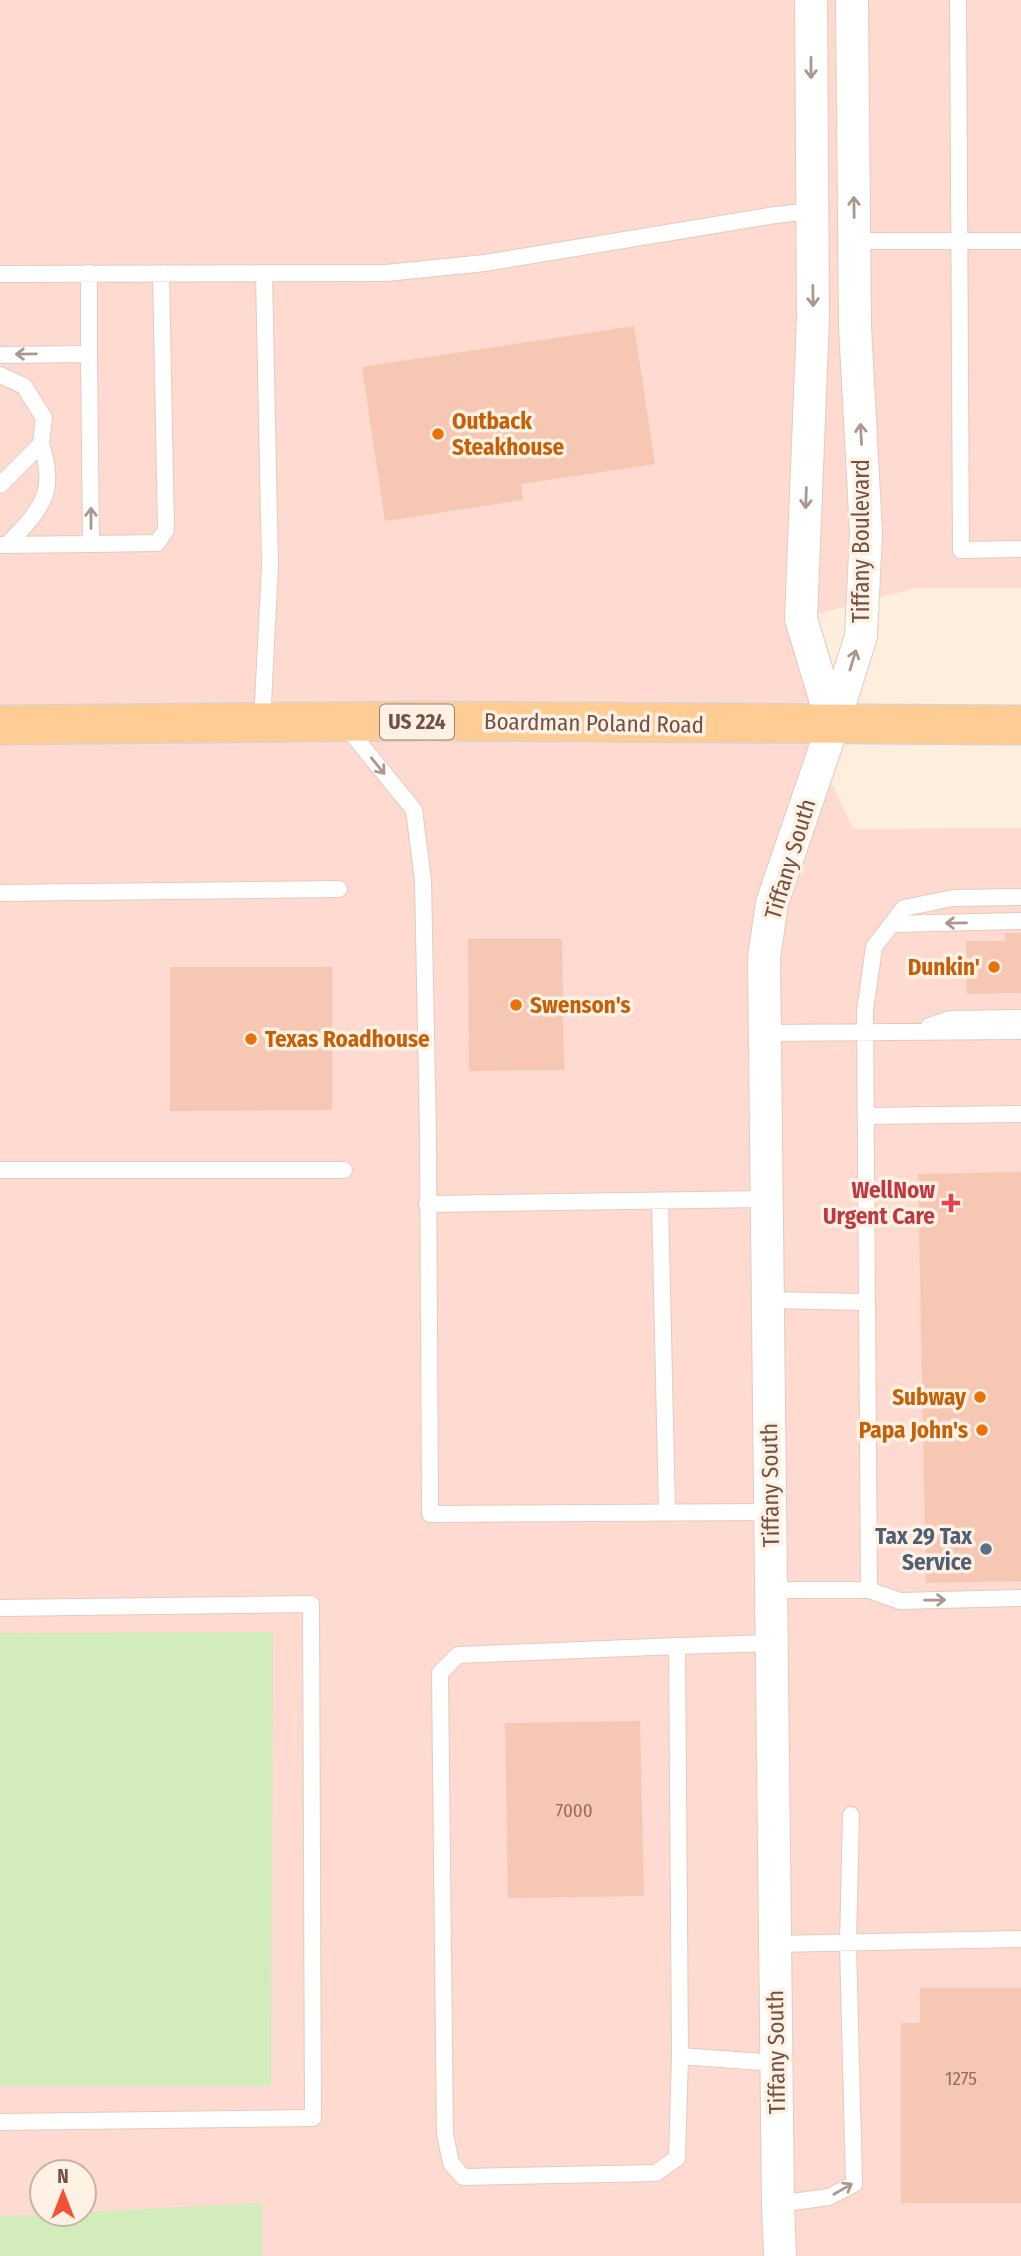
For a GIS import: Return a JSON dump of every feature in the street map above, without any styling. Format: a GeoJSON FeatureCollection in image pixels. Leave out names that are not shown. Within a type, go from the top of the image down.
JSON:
{"type":"FeatureCollection","features":[{"type":"Feature","properties":{"kind":"main road","name":"Boardman Poland Road"},"geometry":{"type":"LineString","coordinates":[[0,725],[342,722],[1021,725]]}},
{"type":"Feature","properties":{"kind":"street"},"geometry":{"type":"LineString","coordinates":[[811,0],[813,318],[801,619],[833,725]]}},
{"type":"Feature","properties":{"kind":"street","name":"Tiffany Boulevard"},"geometry":{"type":"LineString","coordinates":[[833,725],[861,636],[866,533],[855,326],[852,0]]}},
{"type":"Feature","properties":{"kind":"street","name":"Tiffany South"},"geometry":{"type":"LineString","coordinates":[[780,2256],[764,958],[772,903],[833,725]]}},
{"type":"Feature","properties":{"kind":"lane"},"geometry":{"type":"LineString","coordinates":[[958,0],[961,550],[1021,549]]}},
{"type":"Feature","properties":{"kind":"lane"},"geometry":{"type":"LineString","coordinates":[[0,274],[386,273],[485,263],[812,211]]}},
{"type":"Feature","properties":{"kind":"lane"},"geometry":{"type":"LineString","coordinates":[[854,241],[1021,241]]}},
{"type":"Feature","properties":{"kind":"lane"},"geometry":{"type":"LineString","coordinates":[[89,273],[91,544]]}},
{"type":"Feature","properties":{"kind":"lane"},"geometry":{"type":"LineString","coordinates":[[4,545],[157,543],[166,530],[160,273]]}},
{"type":"Feature","properties":{"kind":"lane"},"geometry":{"type":"LineString","coordinates":[[262,723],[270,566],[264,273]]}},
{"type":"Feature","properties":{"kind":"lane"},"geometry":{"type":"LineString","coordinates":[[0,355],[89,354]]}},
{"type":"Feature","properties":{"kind":"lane"},"geometry":{"type":"LineString","coordinates":[[0,376],[24,386],[44,418],[41,444],[48,466],[48,491],[35,515],[4,545]]}},
{"type":"Feature","properties":{"kind":"lane"},"geometry":{"type":"LineString","coordinates":[[0,485],[41,444]]}},
{"type":"Feature","properties":{"kind":"lane"},"geometry":{"type":"LineString","coordinates":[[342,722],[414,810],[423,880],[430,1514],[770,1513]]}},
{"type":"Feature","properties":{"kind":"lane"},"geometry":{"type":"LineString","coordinates":[[0,893],[339,889]]}},
{"type":"Feature","properties":{"kind":"lane"},"geometry":{"type":"LineString","coordinates":[[869,1590],[865,1011],[874,947],[904,908],[953,898],[1021,897]]}},
{"type":"Feature","properties":{"kind":"lane"},"geometry":{"type":"LineString","coordinates":[[892,924],[1021,922]]}},
{"type":"Feature","properties":{"kind":"lane"},"geometry":{"type":"LineString","coordinates":[[913,1031],[950,1019],[1021,1018]]}},
{"type":"Feature","properties":{"kind":"lane"},"geometry":{"type":"LineString","coordinates":[[765,1033],[1021,1031]]}},
{"type":"Feature","properties":{"kind":"lane"},"geometry":{"type":"LineString","coordinates":[[866,1116],[1021,1114]]}},
{"type":"Feature","properties":{"kind":"lane"},"geometry":{"type":"LineString","coordinates":[[0,1170],[344,1170]]}},
{"type":"Feature","properties":{"kind":"lane"},"geometry":{"type":"LineString","coordinates":[[428,1205],[767,1199]]}},
{"type":"Feature","properties":{"kind":"lane"},"geometry":{"type":"LineString","coordinates":[[660,1201],[667,1513]]}},
{"type":"Feature","properties":{"kind":"lane"},"geometry":{"type":"LineString","coordinates":[[768,1300],[867,1301]]}},
{"type":"Feature","properties":{"kind":"lane"},"geometry":{"type":"LineString","coordinates":[[771,1590],[869,1590],[900,1601],[1021,1598]]}},
{"type":"Feature","properties":{"kind":"lane"},"geometry":{"type":"LineString","coordinates":[[0,1608],[311,1604],[313,2090],[313,2118],[0,2122]]}},
{"type":"Feature","properties":{"kind":"lane"},"geometry":{"type":"LineString","coordinates":[[677,1646],[680,2056],[677,2158],[656,2173],[463,2178],[451,2163],[445,2134],[440,1673],[458,1655],[677,1646],[772,1643]]}},
{"type":"Feature","properties":{"kind":"lane"},"geometry":{"type":"LineString","coordinates":[[778,2204],[829,2197],[854,2184],[848,1943],[851,1815]]}},
{"type":"Feature","properties":{"kind":"lane"},"geometry":{"type":"LineString","coordinates":[[775,1944],[1021,1940]]}},
{"type":"Feature","properties":{"kind":"lane"},"geometry":{"type":"LineString","coordinates":[[680,2056],[776,2063]]}},
{"type":"Feature","properties":{"kind":"shaded area"},"geometry":{"type":"Polygon","coordinates":[[[0,0],[1021,0],[1021,588],[916,588],[802,618],[833,725],[802,720],[853,829],[1021,828],[1021,2256],[0,2256],[0,0]]]}},
{"type":"Feature","properties":{"kind":"green space"},"geometry":{"type":"Polygon","coordinates":[[[273,1632],[271,2086],[0,2086],[0,1633],[273,1632]]]}},
{"type":"Feature","properties":{"kind":"green space"},"geometry":{"type":"Polygon","coordinates":[[[262,2203],[262,2256],[0,2256],[0,2216],[28,2215],[28,2228],[98,2228],[98,2211],[262,2203]]]}},
{"type":"Feature","properties":{"kind":"building"},"geometry":{"type":"Polygon","coordinates":[[[634,326],[655,464],[521,484],[523,500],[385,521],[362,367],[634,326]]]}},
{"type":"Feature","properties":{"kind":"building","name":"Dunkin'"},"geometry":{"type":"Polygon","coordinates":[[[1005,933],[1021,933],[1021,993],[967,994],[966,941],[1005,941],[1005,933]]]}},
{"type":"Feature","properties":{"kind":"building","name":"Swenson's"},"geometry":{"type":"Polygon","coordinates":[[[468,939],[562,939],[564,1070],[469,1071],[468,939]]]}},
{"type":"Feature","properties":{"kind":"building","name":"Texas Roadhouse"},"geometry":{"type":"Polygon","coordinates":[[[170,967],[332,967],[332,1110],[170,1111],[170,967]]]}},
{"type":"Feature","properties":{"kind":"building"},"geometry":{"type":"Polygon","coordinates":[[[1021,1172],[1021,1581],[926,1583],[918,1174],[1021,1172]]]}},
{"type":"Feature","properties":{"kind":"building"},"geometry":{"type":"Polygon","coordinates":[[[640,1721],[644,1896],[508,1898],[505,1723],[640,1721]]]}},
{"type":"Feature","properties":{"kind":"building"},"geometry":{"type":"Polygon","coordinates":[[[920,1988],[1021,1988],[1021,2203],[901,2203],[901,2023],[920,2023],[920,1988]]]}},
{"type":"Feature","properties":{"kind":"place","name":"Outback Steakhouse"},"geometry":{"type":"Point","coordinates":[438,434]}},
{"type":"Feature","properties":{"kind":"place","name":"Dunkin'"},"geometry":{"type":"Point","coordinates":[994,967]}},
{"type":"Feature","properties":{"kind":"place","name":"Swenson's"},"geometry":{"type":"Point","coordinates":[516,1005]}},
{"type":"Feature","properties":{"kind":"place","name":"Texas Roadhouse"},"geometry":{"type":"Point","coordinates":[251,1039]}},
{"type":"Feature","properties":{"kind":"place","name":"WellNow Urgent Care"},"geometry":{"type":"Point","coordinates":[951,1203]}},
{"type":"Feature","properties":{"kind":"place","name":"Subway"},"geometry":{"type":"Point","coordinates":[980,1397]}},
{"type":"Feature","properties":{"kind":"place","name":"Papa John's"},"geometry":{"type":"Point","coordinates":[982,1430]}},
{"type":"Feature","properties":{"kind":"place","name":"Tax 29 Tax Service"},"geometry":{"type":"Point","coordinates":[986,1549]}}]}
